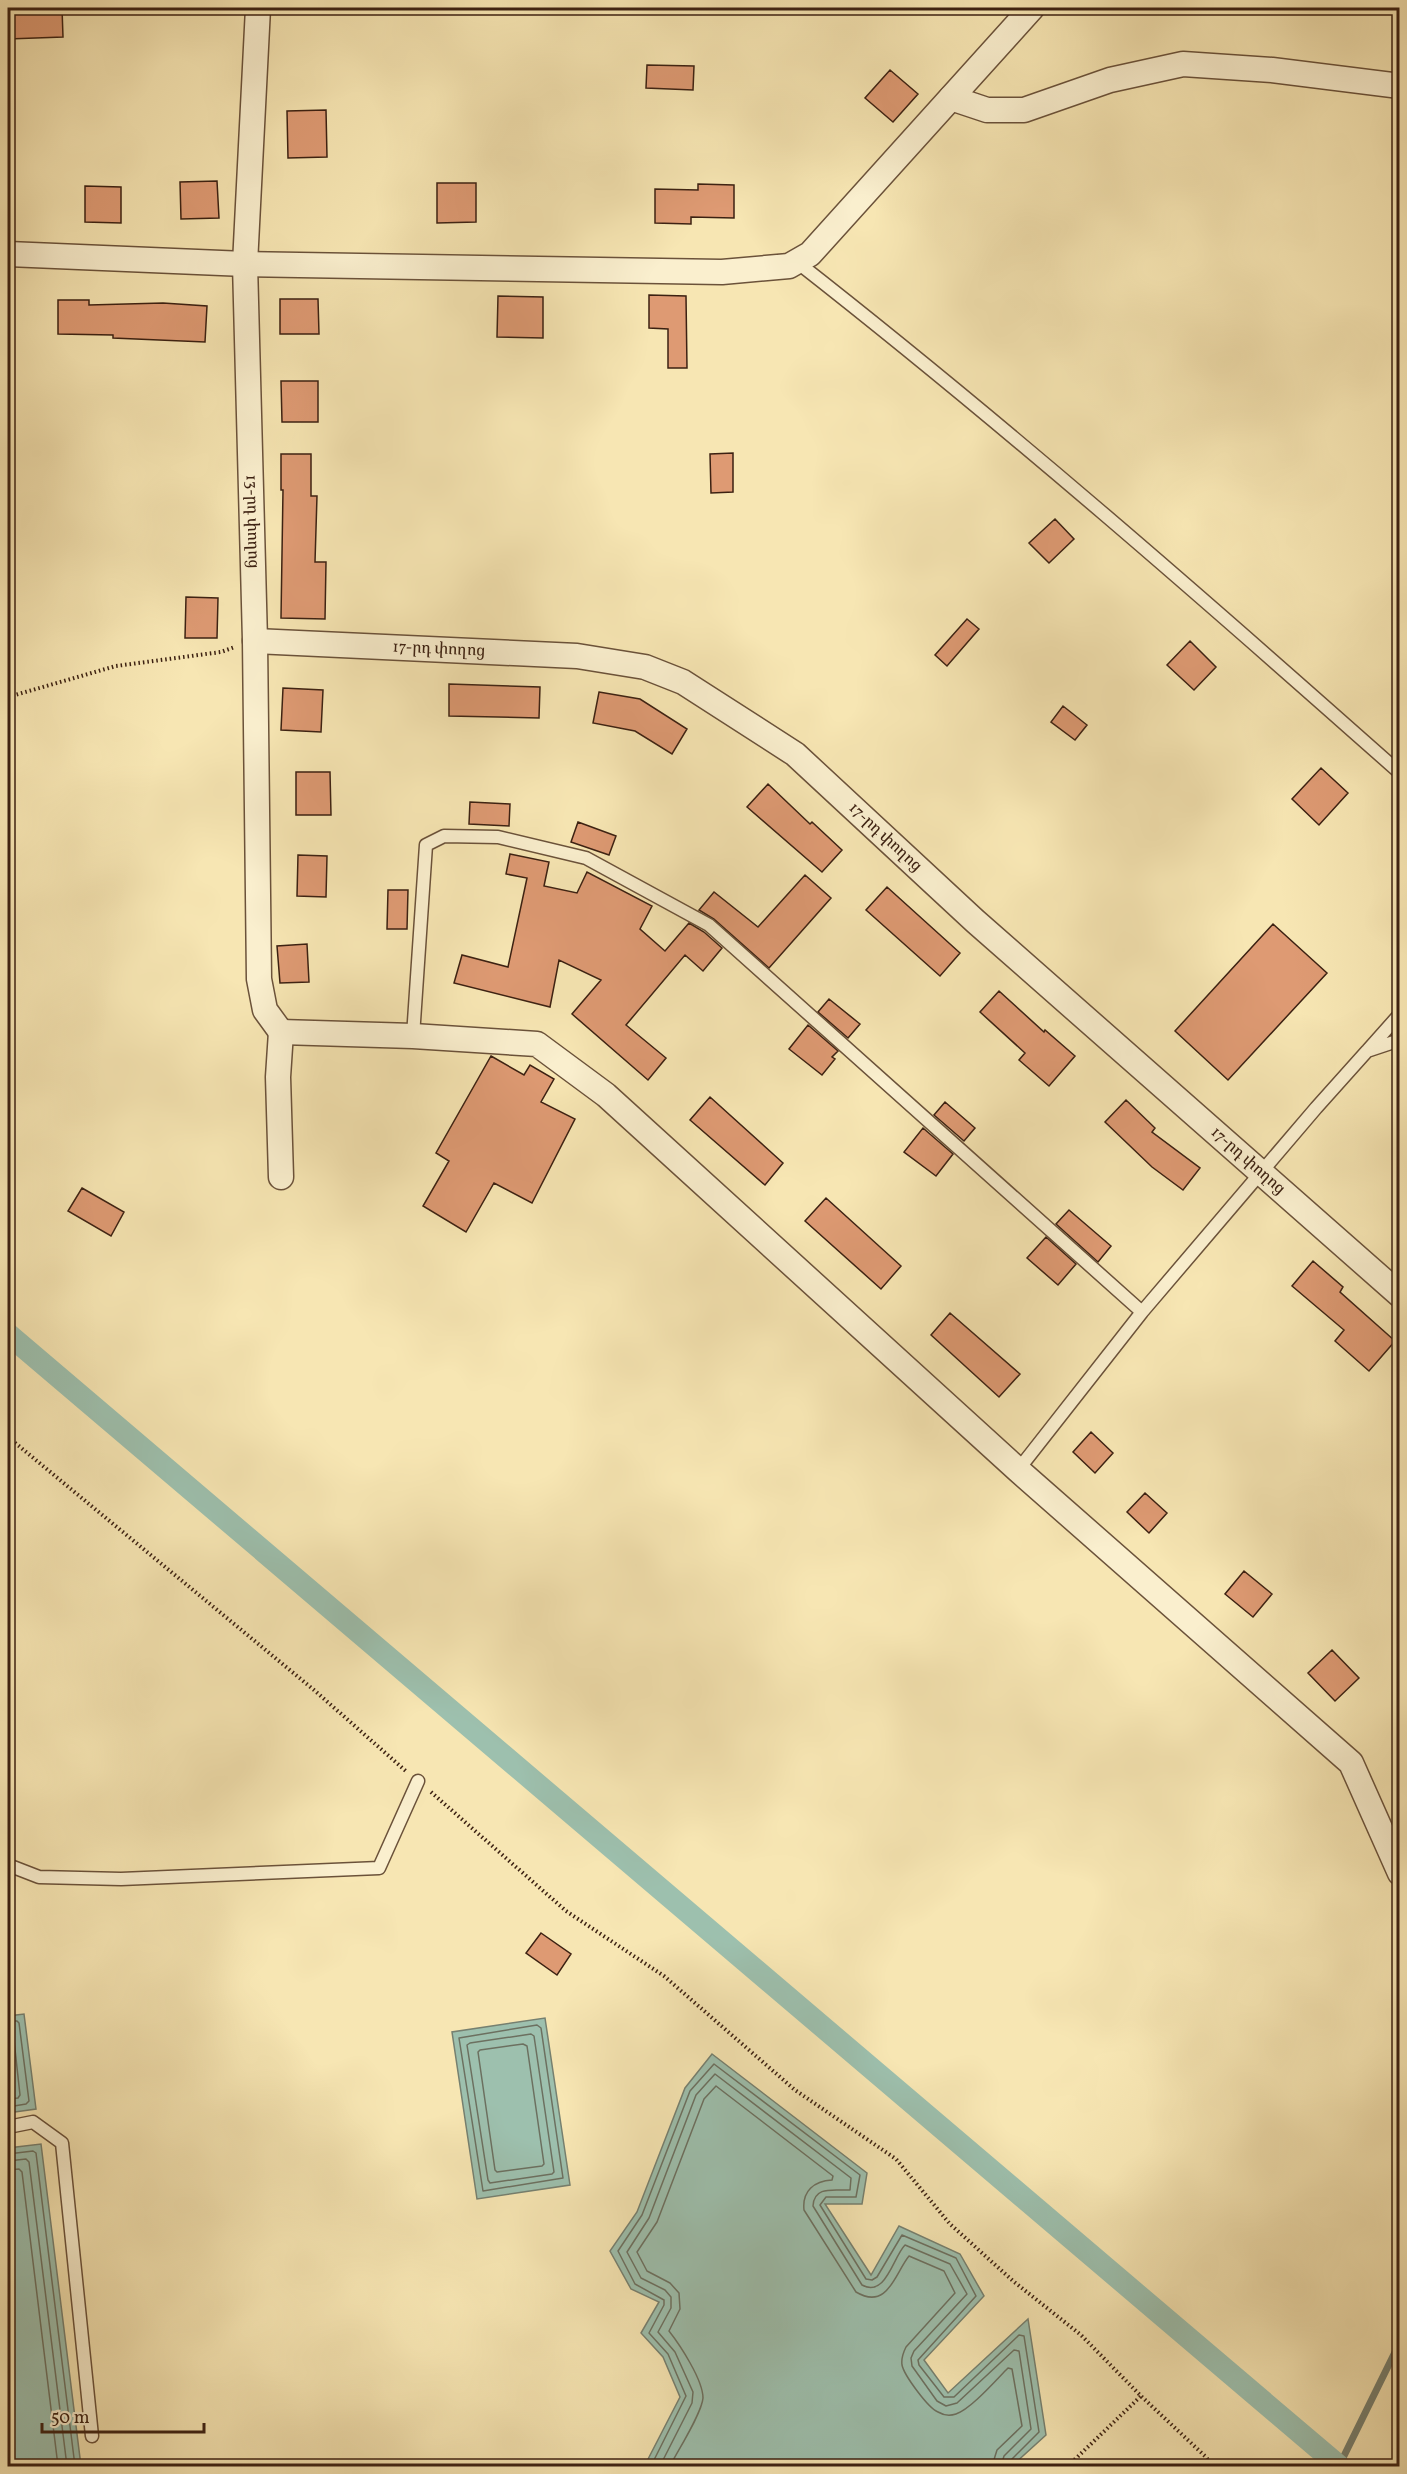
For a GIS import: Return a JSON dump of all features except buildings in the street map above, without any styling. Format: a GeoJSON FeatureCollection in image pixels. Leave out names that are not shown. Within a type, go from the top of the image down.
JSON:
{"type":"FeatureCollection","features":[{"type":"Feature","properties":{"kind":"street","name":"13-րդ փողոց"},"geometry":{"type":"LineString","coordinates":[[258,8],[245,264],[255,641],[259,979],[265,1010],[281,1032]]}},
{"type":"Feature","properties":{"kind":"street"},"geometry":{"type":"LineString","coordinates":[[8,254],[245,264],[722,272],[789,266],[810,254],[1032,8]]}},
{"type":"Feature","properties":{"kind":"street"},"geometry":{"type":"LineString","coordinates":[[951,98],[987,110],[1024,110],[1110,80],[1183,64],[1272,70],[1400,86]]}},
{"type":"Feature","properties":{"kind":"street","name":"17-րդ փողոց"},"geometry":{"type":"LineString","coordinates":[[255,641],[576,656],[645,667],[683,682],[795,754],[975,921],[1400,1295]]}},
{"type":"Feature","properties":{"kind":"street"},"geometry":{"type":"LineString","coordinates":[[281,1177],[278,1077],[281,1032],[413,1036],[537,1044],[606,1095],[1018,1470],[1351,1763],[1400,1873]]}},
{"type":"Feature","properties":{"kind":"lane"},"geometry":{"type":"LineString","coordinates":[[797,262],[903,345],[1265,653],[1400,773]]}},
{"type":"Feature","properties":{"kind":"lane"},"geometry":{"type":"LineString","coordinates":[[413,1036],[426,845],[444,836],[498,837],[586,858],[709,925],[1142,1312]]}},
{"type":"Feature","properties":{"kind":"lane"},"geometry":{"type":"LineString","coordinates":[[1018,1470],[1142,1312],[1400,1014]]}},
{"type":"Feature","properties":{"kind":"lane"},"geometry":{"type":"LineString","coordinates":[[1367,1051],[1400,1040]]}},
{"type":"Feature","properties":{"kind":"lane"},"geometry":{"type":"LineString","coordinates":[[8,1865],[39,1877],[121,1879],[379,1868],[418,1781]]}},
{"type":"Feature","properties":{"kind":"lane"},"geometry":{"type":"LineString","coordinates":[[8,2127],[33,2122],[62,2143],[92,2436]]}},
{"type":"Feature","properties":{"kind":"path"},"geometry":{"type":"LineString","coordinates":[[8,697],[116,666],[221,652],[255,641]]}},
{"type":"Feature","properties":{"kind":"path"},"geometry":{"type":"LineString","coordinates":[[8,1437],[314,1690],[566,1911],[664,1976],[795,2090],[896,2159],[950,2224],[1013,2281],[1081,2335],[1206,2457],[1212,2466]]}},
{"type":"Feature","properties":{"kind":"path"},"geometry":{"type":"LineString","coordinates":[[1068,2466],[1141,2396]]}},
{"type":"Feature","properties":{"kind":"water"},"geometry":{"type":"Polygon","coordinates":[[[24,2014],[36,2109],[8,2113],[8,2016],[24,2014]]]}},
{"type":"Feature","properties":{"kind":"water"},"geometry":{"type":"Polygon","coordinates":[[[545,2018],[570,2185],[477,2199],[452,2032],[545,2018]]]}},
{"type":"Feature","properties":{"kind":"water"},"geometry":{"type":"Polygon","coordinates":[[[712,2054],[867,2173],[862,2204],[825,2204],[871,2275],[899,2226],[960,2254],[984,2296],[924,2360],[948,2393],[1028,2319],[1046,2435],[1012,2466],[645,2465],[680,2397],[663,2357],[641,2333],[659,2302],[631,2289],[610,2251],[637,2212],[685,2088],[712,2054]]]}},
{"type":"Feature","properties":{"kind":"water"},"geometry":{"type":"Polygon","coordinates":[[[41,2144],[81,2466],[8,2466],[8,2148],[41,2144]]]}},
{"type":"Feature","properties":{"kind":"waterway"},"geometry":{"type":"LineString","coordinates":[[8,1334],[1339,2466]]}},
{"type":"Feature","properties":{"kind":"waterway"},"geometry":{"type":"LineString","coordinates":[[1339,2466],[1400,2342]]}}]}
